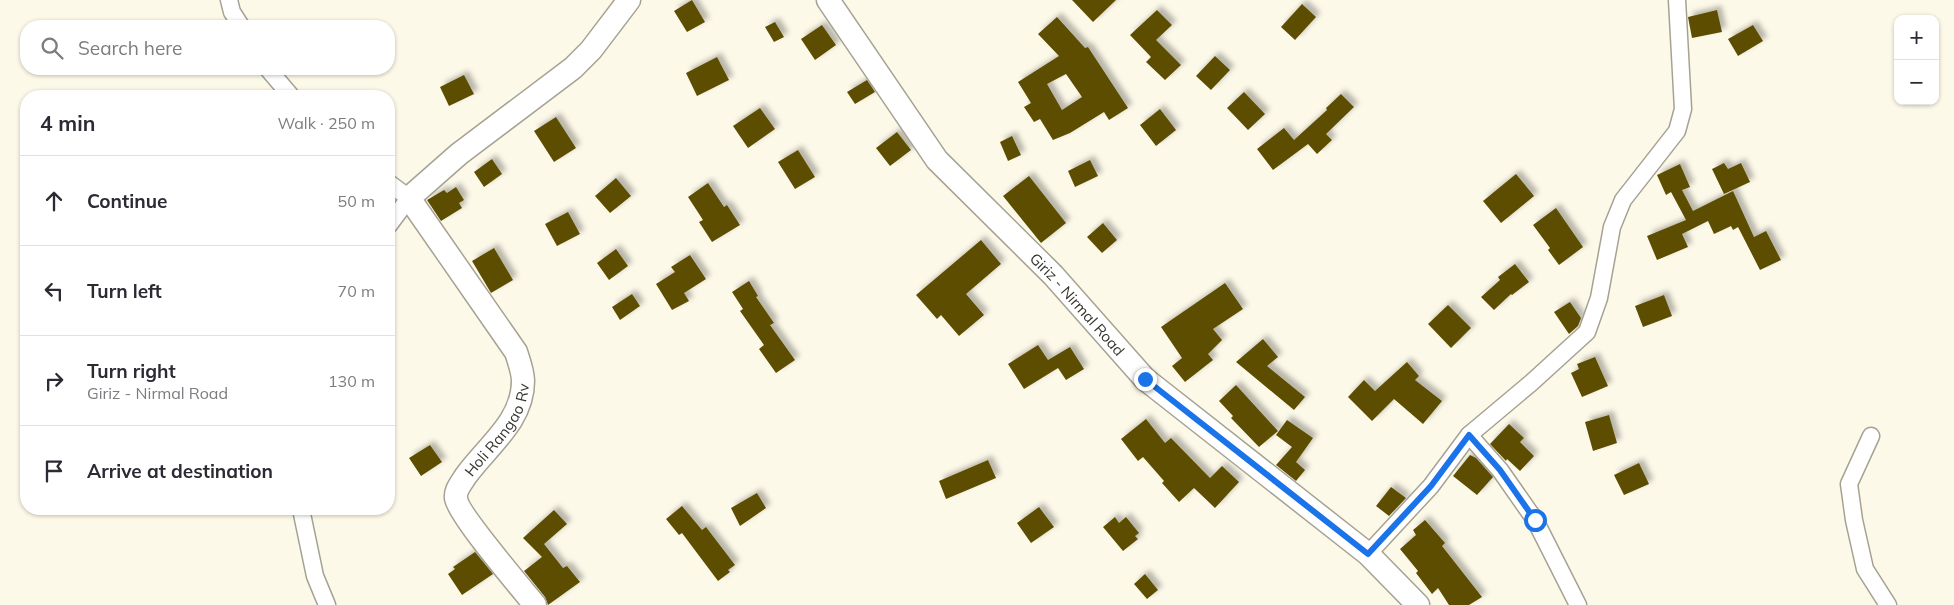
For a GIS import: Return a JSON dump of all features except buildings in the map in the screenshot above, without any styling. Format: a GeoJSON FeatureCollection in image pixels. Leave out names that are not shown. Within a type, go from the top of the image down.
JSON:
{"type":"FeatureCollection","features":[{"type":"Feature","properties":{"kind":"main road"},"geometry":{"type":"LineString","coordinates":[[409,198],[459,154],[573,68],[591,50],[629,0]]}},
{"type":"Feature","properties":{"kind":"main road","name":"Giriz - Nirmal Road"},"geometry":{"type":"LineString","coordinates":[[828,0],[937,160],[1053,275],[1145,379],[1368,554],[1414,602]]}},
{"type":"Feature","properties":{"kind":"main road","name":"Holi Rangao Rv"},"geometry":{"type":"LineString","coordinates":[[409,198],[516,352],[523,379],[522,396],[519,404],[512,419],[462,483],[456,498],[458,507],[535,605]]}},
{"type":"Feature","properties":{"kind":"street"},"geometry":{"type":"LineString","coordinates":[[229,0],[232,12],[237,20]]}},
{"type":"Feature","properties":{"kind":"street"},"geometry":{"type":"LineString","coordinates":[[1368,554],[1431,486],[1469,435],[1531,383],[1587,332],[1599,298],[1612,227],[1623,200],[1677,131],[1679,124],[1683,109],[1677,0]]}},
{"type":"Feature","properties":{"kind":"street"},"geometry":{"type":"LineString","coordinates":[[273,75],[286,90]]}},
{"type":"Feature","properties":{"kind":"street","name":"Holi Rangao Rv"},"geometry":{"type":"LineString","coordinates":[[395,188],[409,198]]}},
{"type":"Feature","properties":{"kind":"street"},"geometry":{"type":"LineString","coordinates":[[395,217],[409,198]]}},
{"type":"Feature","properties":{"kind":"street"},"geometry":{"type":"LineString","coordinates":[[1469,435],[1500,470],[1535,520],[1578,605]]}},
{"type":"Feature","properties":{"kind":"street"},"geometry":{"type":"LineString","coordinates":[[1872,436],[1849,484],[1854,520],[1865,569],[1888,605]]}},
{"type":"Feature","properties":{"kind":"street"},"geometry":{"type":"LineString","coordinates":[[302,515],[314,576],[327,605]]}},
{"type":"Feature","properties":{"kind":"route"},"geometry":{"type":"LineString","coordinates":[[1145,379],[1368,554],[1431,486],[1469,435],[1500,470],[1535,520]]}}]}
